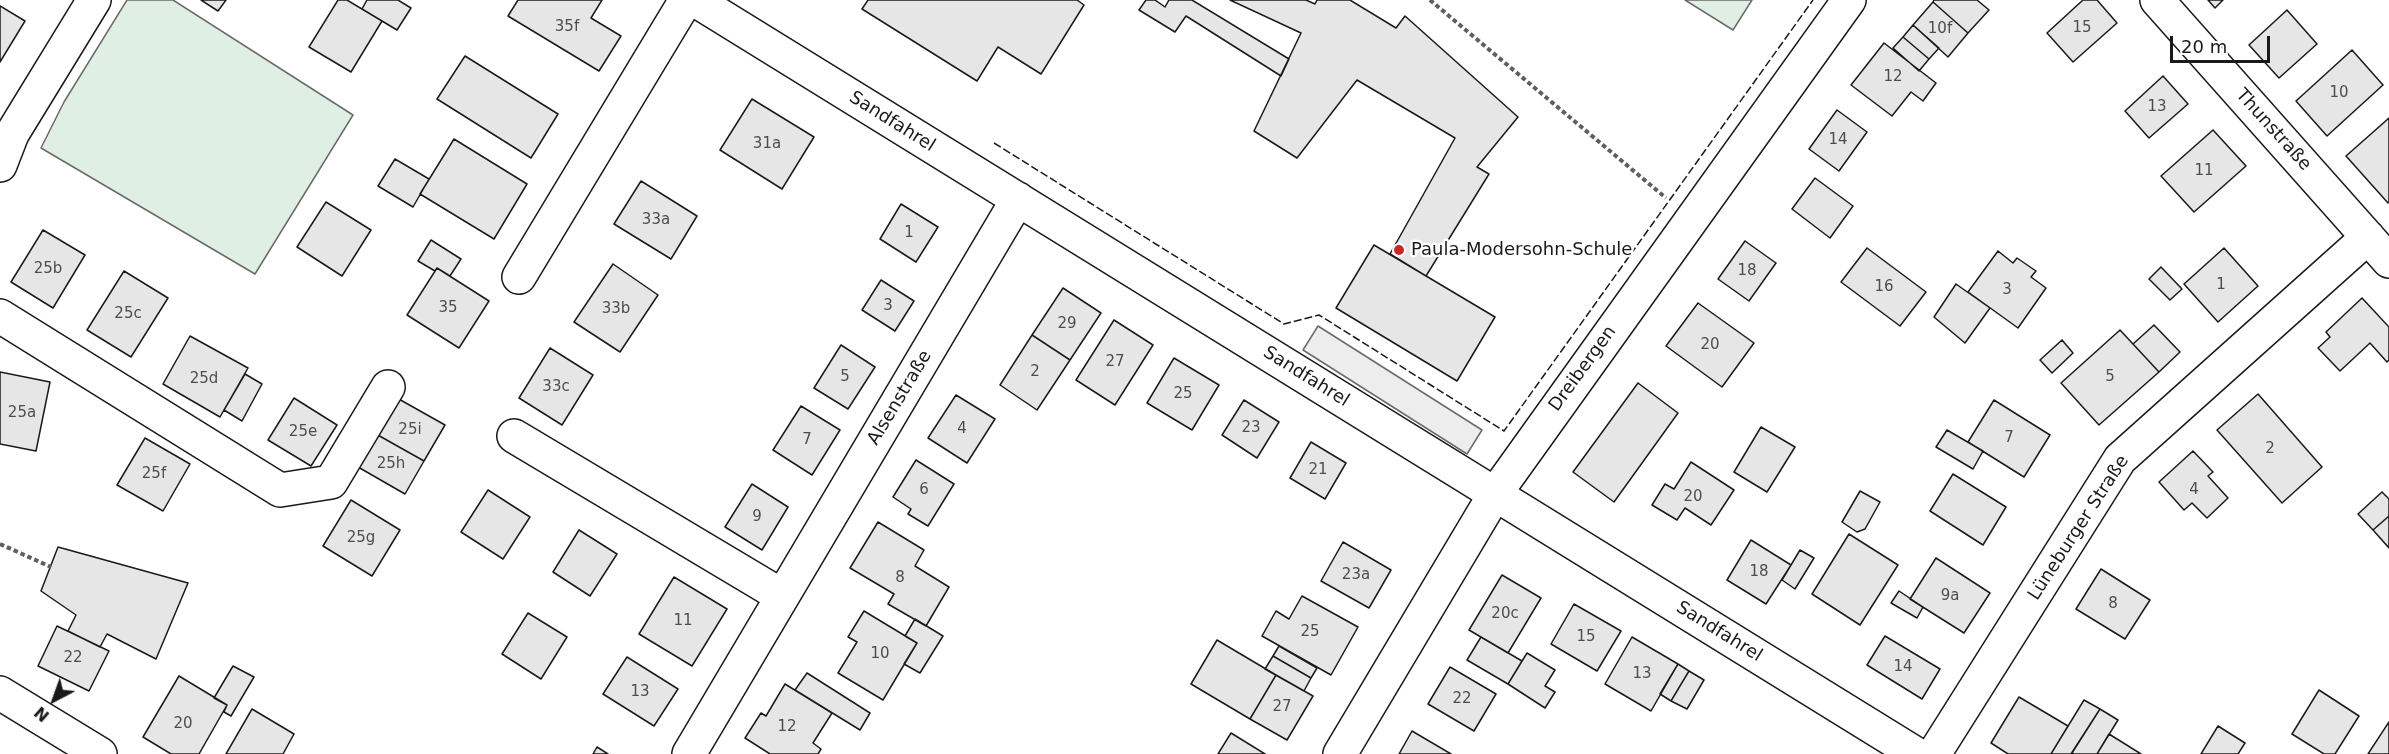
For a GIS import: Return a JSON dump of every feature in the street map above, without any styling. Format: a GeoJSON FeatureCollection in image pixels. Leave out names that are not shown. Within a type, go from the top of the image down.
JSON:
{"type":"FeatureCollection","features":[{"type":"Feature","properties":{"kind":"street"},"geometry":{"type":"LineString","coordinates":[[0,165],[6,135],[94,0]]}},
{"type":"Feature","properties":{"kind":"street"},"geometry":{"type":"LineString","coordinates":[[519,277],[686,0]]}},
{"type":"Feature","properties":{"kind":"street","name":"Sandfahrel"},"geometry":{"type":"LineString","coordinates":[[695,0],[730,10],[1018,199],[1916,754]]}},
{"type":"Feature","properties":{"kind":"street","name":"Dreibergen"},"geometry":{"type":"LineString","coordinates":[[1340,754],[1495,494],[1849,0]]}},
{"type":"Feature","properties":{"kind":"street","name":"Thunstraße"},"geometry":{"type":"LineString","coordinates":[[2157,0],[2389,261]]}},
{"type":"Feature","properties":{"kind":"street","name":"Alsenstraße"},"geometry":{"type":"LineString","coordinates":[[689,754],[1018,199]]}},
{"type":"Feature","properties":{"kind":"street","name":"Lüneburger Straße"},"geometry":{"type":"LineString","coordinates":[[1934,754],[2120,459],[2368,237]]}},
{"type":"Feature","properties":{"kind":"street"},"geometry":{"type":"LineString","coordinates":[[0,316],[280,490],[331,482],[388,387]]}},
{"type":"Feature","properties":{"kind":"street"},"geometry":{"type":"LineString","coordinates":[[514,436],[782,596]]}},
{"type":"Feature","properties":{"kind":"street"},"geometry":{"type":"LineString","coordinates":[[0,693],[100,754]]}},
{"type":"Feature","properties":{"kind":"path"},"geometry":{"type":"LineString","coordinates":[[1430,0],[1691,220]]}},
{"type":"Feature","properties":{"kind":"path"},"geometry":{"type":"LineString","coordinates":[[0,544],[51,567]]}},
{"type":"Feature","properties":{"kind":"green space"},"geometry":{"type":"Polygon","coordinates":[[[127,0],[173,0],[353,115],[255,274],[41,148],[64,102],[127,0]]]}},
{"type":"Feature","properties":{"kind":"green space"},"geometry":{"type":"Polygon","coordinates":[[[1685,0],[1752,0],[1733,30],[1685,0]]]}},
{"type":"Feature","properties":{"kind":"shaded area"},"geometry":{"type":"Polygon","coordinates":[[[1318,326],[1482,430],[1467,454],[1303,350],[1318,326]]]}},
{"type":"Feature","properties":{"kind":"building"},"geometry":{"type":"Polygon","coordinates":[[[201,0],[226,0],[218,11],[201,0]]]}},
{"type":"Feature","properties":{"kind":"building"},"geometry":{"type":"Polygon","coordinates":[[[338,0],[347,0],[382,21],[351,72],[309,47],[338,0]]]}},
{"type":"Feature","properties":{"kind":"building"},"geometry":{"type":"Polygon","coordinates":[[[367,0],[398,0],[411,8],[397,30],[362,9],[367,0]]]}},
{"type":"Feature","properties":{"kind":"building"},"geometry":{"type":"Polygon","coordinates":[[[518,0],[602,0],[591,18],[621,36],[599,71],[508,16],[518,0]]]}},
{"type":"Feature","properties":{"kind":"building"},"geometry":{"type":"Polygon","coordinates":[[[868,0],[1077,0],[1084,5],[1041,74],[998,47],[977,81],[862,9],[868,0]]]}},
{"type":"Feature","properties":{"kind":"building"},"geometry":{"type":"Polygon","coordinates":[[[1146,0],[1155,0],[1165,7],[1169,0],[1192,0],[1289,59],[1281,76],[1186,16],[1175,32],[1139,10],[1146,0]]]}},
{"type":"Feature","properties":{"kind":"building"},"geometry":{"type":"Polygon","coordinates":[[[1230,0],[1306,0],[1315,4],[1317,0],[1350,0],[1396,28],[1405,16],[1518,117],[1477,167],[1489,174],[1426,276],[1390,254],[1455,138],[1357,80],[1297,158],[1254,131],[1301,33],[1230,0]]]}},
{"type":"Feature","properties":{"kind":"building"},"geometry":{"type":"Polygon","coordinates":[[[1934,0],[1977,0],[1989,10],[1968,33],[1933,2],[1934,0]]]}},
{"type":"Feature","properties":{"kind":"building"},"geometry":{"type":"Polygon","coordinates":[[[2083,0],[2097,0],[2117,23],[2073,62],[2047,33],[2083,0]]]}},
{"type":"Feature","properties":{"kind":"building"},"geometry":{"type":"Polygon","coordinates":[[[2208,0],[2223,0],[2215,8],[2208,0]]]}},
{"type":"Feature","properties":{"kind":"building"},"geometry":{"type":"Polygon","coordinates":[[[1933,2],[1968,33],[1948,57],[1913,25],[1933,2]]]}},
{"type":"Feature","properties":{"kind":"building"},"geometry":{"type":"Polygon","coordinates":[[[0,6],[25,21],[0,62],[0,6]]]}},
{"type":"Feature","properties":{"kind":"building"},"geometry":{"type":"Polygon","coordinates":[[[2287,10],[2317,44],[2279,78],[2249,45],[2287,10]]]}},
{"type":"Feature","properties":{"kind":"building"},"geometry":{"type":"Polygon","coordinates":[[[1913,25],[1939,48],[1929,59],[1903,37],[1913,25]]]}},
{"type":"Feature","properties":{"kind":"building"},"geometry":{"type":"Polygon","coordinates":[[[1903,37],[1929,59],[1919,71],[1893,48],[1903,37]]]}},
{"type":"Feature","properties":{"kind":"building"},"geometry":{"type":"Polygon","coordinates":[[[1884,43],[1936,83],[1923,101],[1911,92],[1892,116],[1851,85],[1884,43]]]}},
{"type":"Feature","properties":{"kind":"building"},"geometry":{"type":"Polygon","coordinates":[[[2352,50],[2383,85],[2327,136],[2296,101],[2352,50]]]}},
{"type":"Feature","properties":{"kind":"building"},"geometry":{"type":"Polygon","coordinates":[[[465,56],[558,114],[531,158],[437,99],[465,56]]]}},
{"type":"Feature","properties":{"kind":"building"},"geometry":{"type":"Polygon","coordinates":[[[2163,76],[2188,104],[2149,138],[2125,111],[2163,76]]]}},
{"type":"Feature","properties":{"kind":"building"},"geometry":{"type":"Polygon","coordinates":[[[752,99],[814,137],[782,189],[720,150],[752,99]]]}},
{"type":"Feature","properties":{"kind":"building"},"geometry":{"type":"Polygon","coordinates":[[[1837,110],[1867,132],[1839,171],[1809,149],[1837,110]]]}},
{"type":"Feature","properties":{"kind":"building"},"geometry":{"type":"Polygon","coordinates":[[[2389,118],[2389,202],[2388,203],[2346,156],[2389,118]]]}},
{"type":"Feature","properties":{"kind":"building"},"geometry":{"type":"Polygon","coordinates":[[[2213,130],[2246,166],[2194,212],[2161,176],[2213,130]]]}},
{"type":"Feature","properties":{"kind":"building"},"geometry":{"type":"Polygon","coordinates":[[[454,139],[527,184],[494,239],[420,194],[454,139]]]}},
{"type":"Feature","properties":{"kind":"building"},"geometry":{"type":"Polygon","coordinates":[[[395,159],[429,179],[413,207],[378,186],[395,159]]]}},
{"type":"Feature","properties":{"kind":"building"},"geometry":{"type":"Polygon","coordinates":[[[1815,178],[1853,206],[1830,238],[1792,209],[1815,178]]]}},
{"type":"Feature","properties":{"kind":"building"},"geometry":{"type":"Polygon","coordinates":[[[641,181],[697,216],[671,259],[614,224],[641,181]]]}},
{"type":"Feature","properties":{"kind":"building"},"geometry":{"type":"Polygon","coordinates":[[[326,202],[371,230],[342,276],[297,247],[326,202]]]}},
{"type":"Feature","properties":{"kind":"building"},"geometry":{"type":"Polygon","coordinates":[[[901,204],[938,227],[916,262],[880,239],[901,204]]]}},
{"type":"Feature","properties":{"kind":"building"},"geometry":{"type":"Polygon","coordinates":[[[43,230],[85,255],[53,308],[11,282],[43,230]]]}},
{"type":"Feature","properties":{"kind":"building"},"geometry":{"type":"Polygon","coordinates":[[[431,240],[461,259],[450,276],[437,268],[435,271],[418,261],[431,240]]]}},
{"type":"Feature","properties":{"kind":"building"},"geometry":{"type":"Polygon","coordinates":[[[1745,241],[1776,263],[1749,301],[1718,279],[1745,241]]]}},
{"type":"Feature","properties":{"kind":"building"},"geometry":{"type":"Polygon","coordinates":[[[1374,245],[1495,317],[1457,381],[1336,308],[1374,245]]]}},
{"type":"Feature","properties":{"kind":"building"},"geometry":{"type":"Polygon","coordinates":[[[1867,248],[1926,292],[1900,326],[1841,282],[1867,248]]]}},
{"type":"Feature","properties":{"kind":"building"},"geometry":{"type":"Polygon","coordinates":[[[2224,248],[2258,286],[2218,322],[2184,284],[2224,248]]]}},
{"type":"Feature","properties":{"kind":"building"},"geometry":{"type":"Polygon","coordinates":[[[1998,251],[2013,263],[2017,258],[2036,271],[2031,277],[2046,288],[2018,328],[1968,292],[1998,251]]]}},
{"type":"Feature","properties":{"kind":"building"},"geometry":{"type":"Polygon","coordinates":[[[613,264],[658,295],[620,352],[574,322],[613,264]]]}},
{"type":"Feature","properties":{"kind":"building"},"geometry":{"type":"Polygon","coordinates":[[[2161,267],[2182,289],[2170,300],[2149,279],[2161,267]]]}},
{"type":"Feature","properties":{"kind":"building"},"geometry":{"type":"Polygon","coordinates":[[[437,268],[489,301],[459,348],[407,315],[437,268]]]}},
{"type":"Feature","properties":{"kind":"building"},"geometry":{"type":"Polygon","coordinates":[[[124,271],[168,298],[131,357],[87,330],[124,271]]]}},
{"type":"Feature","properties":{"kind":"building"},"geometry":{"type":"Polygon","coordinates":[[[881,280],[914,301],[895,331],[862,310],[881,280]]]}},
{"type":"Feature","properties":{"kind":"building"},"geometry":{"type":"Polygon","coordinates":[[[1956,284],[1990,308],[1965,343],[1934,317],[1956,284]]]}},
{"type":"Feature","properties":{"kind":"building"},"geometry":{"type":"Polygon","coordinates":[[[1063,288],[1101,313],[1070,360],[1032,335],[1063,288]]]}},
{"type":"Feature","properties":{"kind":"building"},"geometry":{"type":"Polygon","coordinates":[[[2362,298],[2389,327],[2389,360],[2387,362],[2370,343],[2340,371],[2318,348],[2330,337],[2326,332],[2362,298]]]}},
{"type":"Feature","properties":{"kind":"building"},"geometry":{"type":"Polygon","coordinates":[[[1698,303],[1754,343],[1722,387],[1666,346],[1698,303]]]}},
{"type":"Feature","properties":{"kind":"building"},"geometry":{"type":"Polygon","coordinates":[[[1114,320],[1153,345],[1115,405],[1076,380],[1114,320]]]}},
{"type":"Feature","properties":{"kind":"building"},"geometry":{"type":"Polygon","coordinates":[[[2154,325],[2180,352],[2159,372],[2133,344],[2154,325]]]}},
{"type":"Feature","properties":{"kind":"building"},"geometry":{"type":"Polygon","coordinates":[[[2120,330],[2159,372],[2099,425],[2061,383],[2120,330]]]}},
{"type":"Feature","properties":{"kind":"building"},"geometry":{"type":"Polygon","coordinates":[[[1032,335],[1070,360],[1037,410],[1000,385],[1032,335]]]}},
{"type":"Feature","properties":{"kind":"building"},"geometry":{"type":"Polygon","coordinates":[[[190,336],[248,368],[220,417],[163,384],[190,336]]]}},
{"type":"Feature","properties":{"kind":"building"},"geometry":{"type":"Polygon","coordinates":[[[2062,340],[2073,353],[2052,373],[2040,360],[2062,340]]]}},
{"type":"Feature","properties":{"kind":"building"},"geometry":{"type":"Polygon","coordinates":[[[841,345],[875,367],[848,409],[814,388],[841,345]]]}},
{"type":"Feature","properties":{"kind":"building"},"geometry":{"type":"Polygon","coordinates":[[[550,348],[593,375],[562,425],[519,398],[550,348]]]}},
{"type":"Feature","properties":{"kind":"building"},"geometry":{"type":"Polygon","coordinates":[[[1174,358],[1219,385],[1192,430],[1147,403],[1174,358]]]}},
{"type":"Feature","properties":{"kind":"building"},"geometry":{"type":"Polygon","coordinates":[[[0,372],[50,382],[36,451],[0,444],[0,372]]]}},
{"type":"Feature","properties":{"kind":"building"},"geometry":{"type":"Polygon","coordinates":[[[245,374],[262,384],[242,421],[224,410],[245,374]]]}},
{"type":"Feature","properties":{"kind":"building"},"geometry":{"type":"Polygon","coordinates":[[[1638,383],[1678,413],[1614,502],[1573,472],[1638,383]]]}},
{"type":"Feature","properties":{"kind":"building"},"geometry":{"type":"Polygon","coordinates":[[[2258,394],[2322,467],[2282,503],[2217,430],[2258,394]]]}},
{"type":"Feature","properties":{"kind":"building"},"geometry":{"type":"Polygon","coordinates":[[[956,395],[995,419],[967,463],[928,438],[956,395]]]}},
{"type":"Feature","properties":{"kind":"building"},"geometry":{"type":"Polygon","coordinates":[[[294,398],[337,425],[311,466],[268,440],[294,398]]]}},
{"type":"Feature","properties":{"kind":"building"},"geometry":{"type":"Polygon","coordinates":[[[397,398],[445,425],[424,461],[376,434],[397,398]]]}},
{"type":"Feature","properties":{"kind":"building"},"geometry":{"type":"Polygon","coordinates":[[[1244,400],[1279,422],[1257,458],[1222,435],[1244,400]]]}},
{"type":"Feature","properties":{"kind":"building"},"geometry":{"type":"Polygon","coordinates":[[[1994,400],[2050,435],[2024,477],[1968,442],[1994,400]]]}},
{"type":"Feature","properties":{"kind":"building"},"geometry":{"type":"Polygon","coordinates":[[[801,406],[840,430],[812,475],[773,450],[801,406]]]}},
{"type":"Feature","properties":{"kind":"building"},"geometry":{"type":"Polygon","coordinates":[[[1761,427],[1795,447],[1767,492],[1734,472],[1761,427]]]}},
{"type":"Feature","properties":{"kind":"building"},"geometry":{"type":"Polygon","coordinates":[[[1947,430],[1983,451],[1973,469],[1936,447],[1947,430]]]}},
{"type":"Feature","properties":{"kind":"building"},"geometry":{"type":"Polygon","coordinates":[[[376,434],[424,461],[405,494],[358,467],[376,434]]]}},
{"type":"Feature","properties":{"kind":"building"},"geometry":{"type":"Polygon","coordinates":[[[145,438],[190,464],[163,511],[117,485],[145,438]]]}},
{"type":"Feature","properties":{"kind":"building"},"geometry":{"type":"Polygon","coordinates":[[[1311,442],[1346,463],[1325,499],[1290,478],[1311,442]]]}},
{"type":"Feature","properties":{"kind":"building"},"geometry":{"type":"Polygon","coordinates":[[[2193,451],[2213,472],[2208,476],[2228,498],[2207,518],[2192,503],[2184,510],[2159,482],[2193,451]]]}},
{"type":"Feature","properties":{"kind":"building"},"geometry":{"type":"Polygon","coordinates":[[[916,460],[954,484],[928,526],[908,514],[911,509],[893,497],[916,460]]]}},
{"type":"Feature","properties":{"kind":"building"},"geometry":{"type":"Polygon","coordinates":[[[1691,462],[1734,490],[1711,525],[1685,508],[1677,520],[1652,505],[1665,484],[1674,489],[1691,462]]]}},
{"type":"Feature","properties":{"kind":"building"},"geometry":{"type":"Polygon","coordinates":[[[1953,474],[2006,507],[1983,545],[1930,511],[1953,474]]]}},
{"type":"Feature","properties":{"kind":"building"},"geometry":{"type":"Polygon","coordinates":[[[752,484],[788,507],[762,550],[725,527],[752,484]]]}},
{"type":"Feature","properties":{"kind":"building"},"geometry":{"type":"Polygon","coordinates":[[[488,490],[530,517],[503,559],[461,532],[488,490]]]}},
{"type":"Feature","properties":{"kind":"building"},"geometry":{"type":"Polygon","coordinates":[[[1860,491],[1880,502],[1865,529],[1857,532],[1842,522],[1860,491]]]}},
{"type":"Feature","properties":{"kind":"building"},"geometry":{"type":"Polygon","coordinates":[[[2382,492],[2389,499],[2389,516],[2373,530],[2358,514],[2382,492]]]}},
{"type":"Feature","properties":{"kind":"building"},"geometry":{"type":"Polygon","coordinates":[[[351,500],[400,530],[372,576],[323,546],[351,500]]]}},
{"type":"Feature","properties":{"kind":"building"},"geometry":{"type":"Polygon","coordinates":[[[2389,516],[2389,548],[2373,530],[2389,516]]]}},
{"type":"Feature","properties":{"kind":"building"},"geometry":{"type":"Polygon","coordinates":[[[878,522],[924,550],[915,566],[949,587],[926,626],[888,604],[894,594],[850,568],[878,522]]]}},
{"type":"Feature","properties":{"kind":"building"},"geometry":{"type":"Polygon","coordinates":[[[579,530],[617,554],[590,596],[553,572],[579,530]]]}},
{"type":"Feature","properties":{"kind":"building"},"geometry":{"type":"Polygon","coordinates":[[[1849,534],[1898,565],[1860,625],[1812,594],[1849,534]]]}},
{"type":"Feature","properties":{"kind":"building"},"geometry":{"type":"Polygon","coordinates":[[[1751,540],[1791,565],[1766,604],[1727,580],[1751,540]]]}},
{"type":"Feature","properties":{"kind":"building"},"geometry":{"type":"Polygon","coordinates":[[[1343,542],[1391,570],[1369,608],[1321,581],[1343,542]]]}},
{"type":"Feature","properties":{"kind":"building"},"geometry":{"type":"Polygon","coordinates":[[[58,547],[188,583],[156,659],[107,634],[100,647],[68,631],[76,615],[41,591],[58,547]]]}},
{"type":"Feature","properties":{"kind":"building"},"geometry":{"type":"Polygon","coordinates":[[[1800,550],[1814,558],[1795,589],[1782,580],[1800,550]]]}},
{"type":"Feature","properties":{"kind":"building"},"geometry":{"type":"Polygon","coordinates":[[[1936,558],[1990,593],[1964,633],[1910,599],[1936,558]]]}},
{"type":"Feature","properties":{"kind":"building"},"geometry":{"type":"Polygon","coordinates":[[[2101,569],[2150,600],[2125,639],[2076,609],[2101,569]]]}},
{"type":"Feature","properties":{"kind":"building"},"geometry":{"type":"Polygon","coordinates":[[[1502,575],[1541,598],[1508,653],[1469,630],[1502,575]]]}},
{"type":"Feature","properties":{"kind":"building"},"geometry":{"type":"Polygon","coordinates":[[[674,577],[727,609],[692,666],[639,634],[674,577]]]}},
{"type":"Feature","properties":{"kind":"building"},"geometry":{"type":"Polygon","coordinates":[[[1899,591],[1923,607],[1917,618],[1891,603],[1899,591]]]}},
{"type":"Feature","properties":{"kind":"building"},"geometry":{"type":"Polygon","coordinates":[[[1302,596],[1358,627],[1331,675],[1262,636],[1276,611],[1289,619],[1302,596]]]}},
{"type":"Feature","properties":{"kind":"building"},"geometry":{"type":"Polygon","coordinates":[[[1574,604],[1621,631],[1597,671],[1551,644],[1574,604]]]}},
{"type":"Feature","properties":{"kind":"building"},"geometry":{"type":"Polygon","coordinates":[[[864,611],[917,643],[883,700],[838,673],[857,642],[848,637],[864,611]]]}},
{"type":"Feature","properties":{"kind":"building"},"geometry":{"type":"Polygon","coordinates":[[[528,613],[567,637],[541,679],[502,654],[528,613]]]}},
{"type":"Feature","properties":{"kind":"building"},"geometry":{"type":"Polygon","coordinates":[[[915,619],[943,636],[920,673],[904,664],[917,643],[905,636],[915,619]]]}},
{"type":"Feature","properties":{"kind":"building"},"geometry":{"type":"Polygon","coordinates":[[[57,626],[109,651],[89,691],[38,666],[57,626]]]}},
{"type":"Feature","properties":{"kind":"building"},"geometry":{"type":"Polygon","coordinates":[[[1885,636],[1940,669],[1922,699],[1867,665],[1885,636]]]}},
{"type":"Feature","properties":{"kind":"building"},"geometry":{"type":"Polygon","coordinates":[[[1481,637],[1522,661],[1508,684],[1467,660],[1481,637]]]}},
{"type":"Feature","properties":{"kind":"building"},"geometry":{"type":"Polygon","coordinates":[[[1632,637],[1678,664],[1651,711],[1605,684],[1632,637]]]}},
{"type":"Feature","properties":{"kind":"building"},"geometry":{"type":"Polygon","coordinates":[[[1217,640],[1276,675],[1250,719],[1191,684],[1217,640]]]}},
{"type":"Feature","properties":{"kind":"building"},"geometry":{"type":"Polygon","coordinates":[[[1279,646],[1317,668],[1311,678],[1273,656],[1279,646]]]}},
{"type":"Feature","properties":{"kind":"building"},"geometry":{"type":"Polygon","coordinates":[[[1527,653],[1555,670],[1545,686],[1555,692],[1545,708],[1508,684],[1527,653]]]}},
{"type":"Feature","properties":{"kind":"building"},"geometry":{"type":"Polygon","coordinates":[[[1273,656],[1311,678],[1304,691],[1265,669],[1273,656]]]}},
{"type":"Feature","properties":{"kind":"building"},"geometry":{"type":"Polygon","coordinates":[[[627,657],[678,689],[654,726],[603,694],[627,657]]]}},
{"type":"Feature","properties":{"kind":"building"},"geometry":{"type":"Polygon","coordinates":[[[1678,664],[1689,671],[1671,701],[1660,694],[1678,664]]]}},
{"type":"Feature","properties":{"kind":"building"},"geometry":{"type":"Polygon","coordinates":[[[233,666],[254,677],[231,716],[224,712],[227,705],[214,698],[233,666]]]}},
{"type":"Feature","properties":{"kind":"building"},"geometry":{"type":"Polygon","coordinates":[[[1450,667],[1496,694],[1474,731],[1428,704],[1450,667]]]}},
{"type":"Feature","properties":{"kind":"building"},"geometry":{"type":"Polygon","coordinates":[[[1689,671],[1704,680],[1687,709],[1671,701],[1689,671]]]}},
{"type":"Feature","properties":{"kind":"building"},"geometry":{"type":"Polygon","coordinates":[[[807,673],[870,713],[860,730],[795,690],[807,673]]]}},
{"type":"Feature","properties":{"kind":"building"},"geometry":{"type":"Polygon","coordinates":[[[1276,675],[1313,696],[1287,740],[1250,719],[1276,675]]]}},
{"type":"Feature","properties":{"kind":"building"},"geometry":{"type":"Polygon","coordinates":[[[179,676],[227,705],[199,754],[171,754],[143,737],[179,676]]]}},
{"type":"Feature","properties":{"kind":"building"},"geometry":{"type":"Polygon","coordinates":[[[785,684],[832,713],[813,743],[821,749],[818,754],[770,754],[745,738],[761,713],[766,716],[785,684]]]}},
{"type":"Feature","properties":{"kind":"building"},"geometry":{"type":"Polygon","coordinates":[[[2319,690],[2359,716],[2335,754],[2324,754],[2292,734],[2319,690]]]}},
{"type":"Feature","properties":{"kind":"building"},"geometry":{"type":"Polygon","coordinates":[[[2019,697],[2068,726],[2051,754],[2008,754],[1991,743],[2019,697]]]}},
{"type":"Feature","properties":{"kind":"building"},"geometry":{"type":"Polygon","coordinates":[[[2084,700],[2100,709],[2071,754],[2051,754],[2084,700]]]}},
{"type":"Feature","properties":{"kind":"building"},"geometry":{"type":"Polygon","coordinates":[[[252,709],[294,734],[283,754],[226,754],[252,709]]]}},
{"type":"Feature","properties":{"kind":"building"},"geometry":{"type":"Polygon","coordinates":[[[2100,709],[2118,720],[2097,754],[2072,753],[2100,709]]]}},
{"type":"Feature","properties":{"kind":"building"},"geometry":{"type":"Polygon","coordinates":[[[2389,722],[2389,754],[2368,754],[2389,722]]]}},
{"type":"Feature","properties":{"kind":"building"},"geometry":{"type":"Polygon","coordinates":[[[2218,726],[2245,743],[2238,754],[2201,754],[2218,726]]]}},
{"type":"Feature","properties":{"kind":"building"},"geometry":{"type":"Polygon","coordinates":[[[1412,731],[1451,754],[1399,754],[1412,731]]]}},
{"type":"Feature","properties":{"kind":"building"},"geometry":{"type":"Polygon","coordinates":[[[1231,733],[1265,754],[1218,754],[1231,733]]]}},
{"type":"Feature","properties":{"kind":"building"},"geometry":{"type":"Polygon","coordinates":[[[2109,734],[2141,754],[2097,754],[2109,734]]]}},
{"type":"Feature","properties":{"kind":"building"},"geometry":{"type":"Polygon","coordinates":[[[597,747],[608,754],[593,754],[597,747]]]}},
{"type":"Feature","properties":{"kind":"fence"},"geometry":{"type":"LineString","coordinates":[[994,143],[1284,324],[1319,315],[1504,431],[1813,0]]}},
{"type":"Feature","properties":{"kind":"place","name":"Paula-Modersohn-Schule"},"geometry":{"type":"Point","coordinates":[1399,250]}}]}
